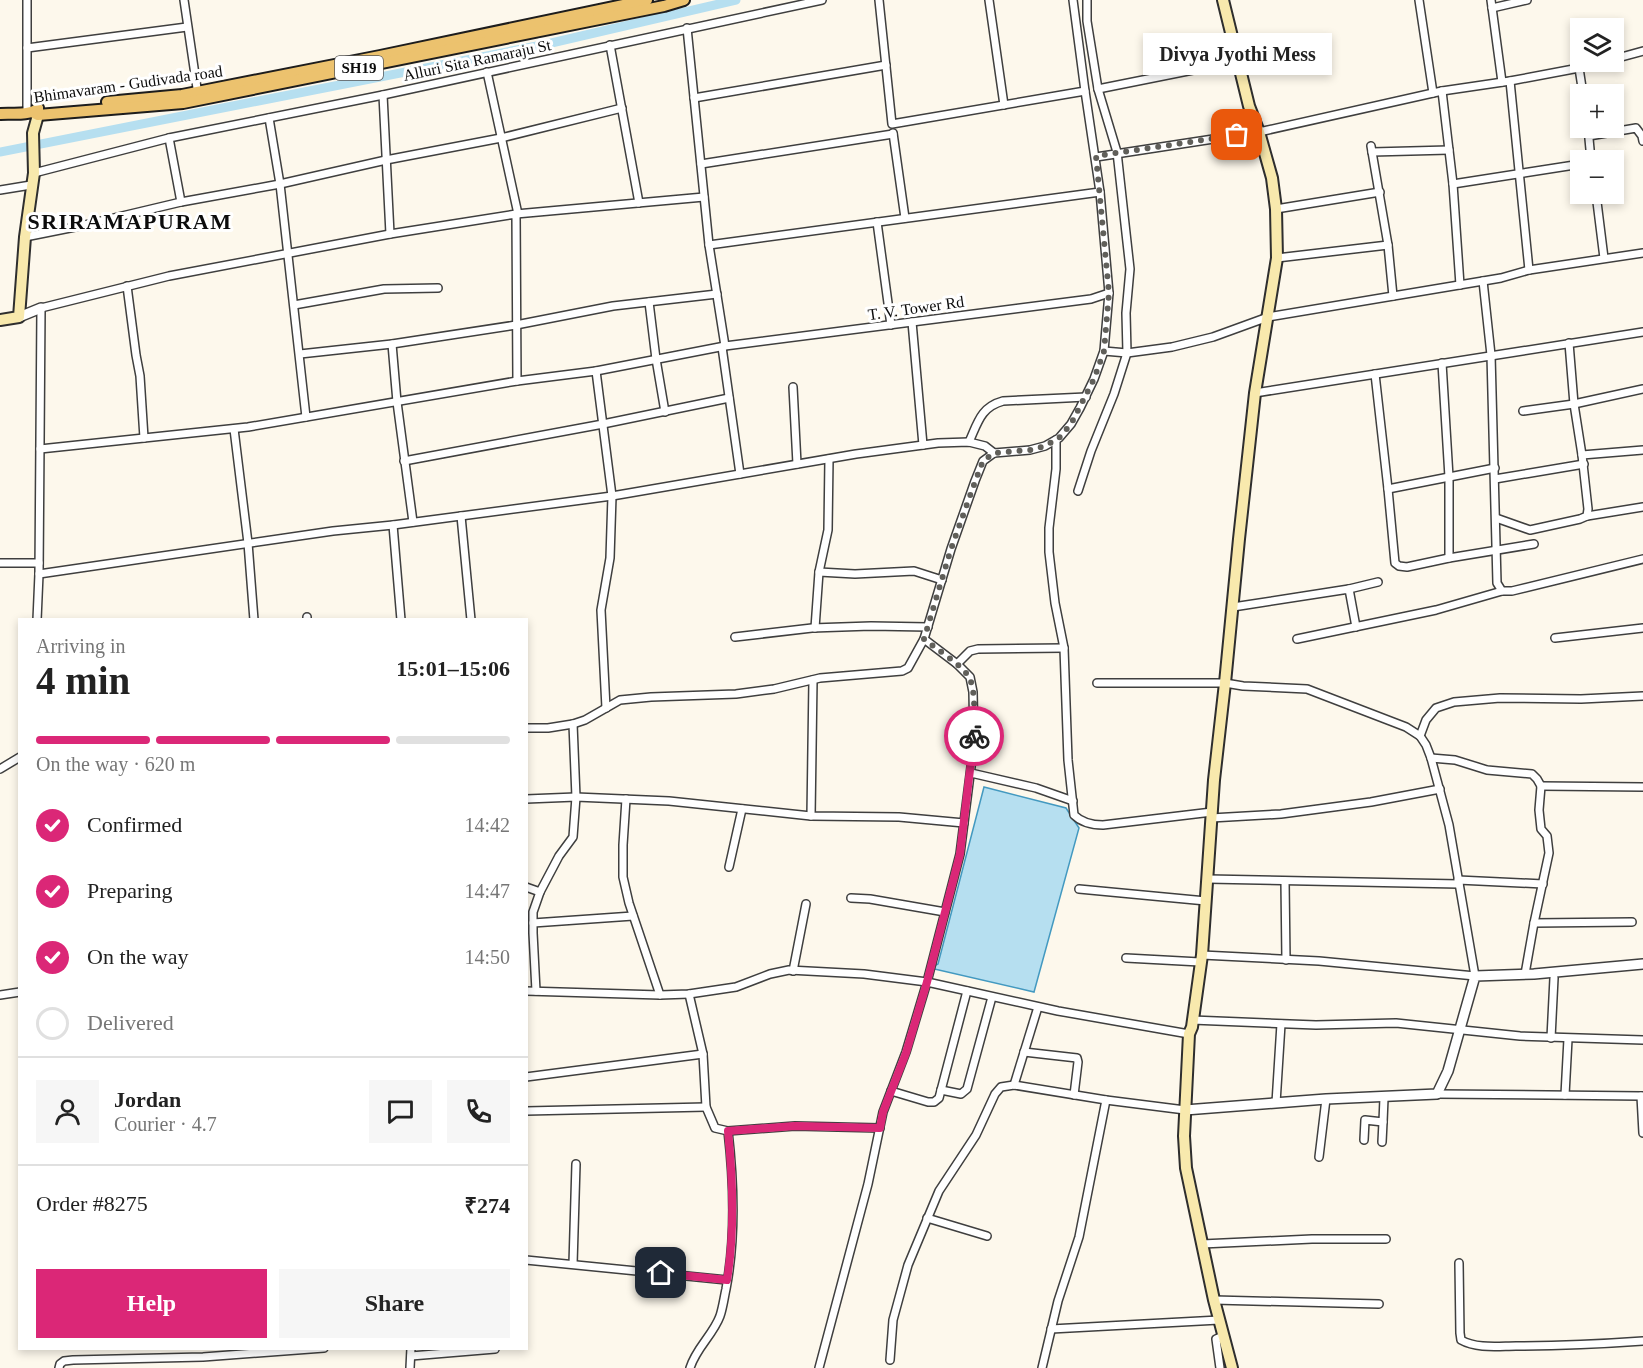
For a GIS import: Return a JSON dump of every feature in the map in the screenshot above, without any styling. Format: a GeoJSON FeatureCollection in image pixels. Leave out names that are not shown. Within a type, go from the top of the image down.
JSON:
{"type":"FeatureCollection","features":[{"type":"Feature","properties":{"kind":"main road","name":"Bhimavaram - Gudivada road"},"geometry":{"type":"LineString","coordinates":[[0,114],[182,95],[198,96],[425,51],[647,0]]}},
{"type":"Feature","properties":{"kind":"main road","name":"SH19"},"geometry":{"type":"LineString","coordinates":[[425,51],[684,0]]}},
{"type":"Feature","properties":{"kind":"main road"},"geometry":{"type":"LineString","coordinates":[[1223,0],[1249,106],[1272,178],[1276,209],[1277,258],[1255,393],[1239,539],[1226,683],[1214,780],[1201,959],[1189,1034],[1185,1110],[1186,1168],[1214,1300],[1232,1368]]}},
{"type":"Feature","properties":{"kind":"main road"},"geometry":{"type":"LineString","coordinates":[[8,319],[25,237],[34,167],[34,112]]}},
{"type":"Feature","properties":{"kind":"street"},"geometry":{"type":"LineString","coordinates":[[27,0],[27,48],[34,112]]}},
{"type":"Feature","properties":{"kind":"street"},"geometry":{"type":"LineString","coordinates":[[184,0],[198,96]]}},
{"type":"Feature","properties":{"kind":"street","name":"Alluri Sita Ramaraju St"},"geometry":{"type":"LineString","coordinates":[[34,167],[822,0]]}},
{"type":"Feature","properties":{"kind":"street"},"geometry":{"type":"LineString","coordinates":[[879,0],[893,134],[905,218]]}},
{"type":"Feature","properties":{"kind":"street"},"geometry":{"type":"LineString","coordinates":[[988,0],[1004,105]]}},
{"type":"Feature","properties":{"kind":"street"},"geometry":{"type":"LineString","coordinates":[[528,728],[573,724],[585,720],[620,700],[736,694],[774,689],[813,680],[902,671],[908,668],[924,639],[983,461],[994,453],[1030,450],[1056,440],[1071,424],[1086,397],[1104,351],[1109,293],[1096,156],[1084,91],[1073,0]]}},
{"type":"Feature","properties":{"kind":"street"},"geometry":{"type":"LineString","coordinates":[[1078,491],[1127,353],[1126,313],[1130,269],[1117,152],[1098,88],[1087,0]]}},
{"type":"Feature","properties":{"kind":"street"},"geometry":{"type":"LineString","coordinates":[[1419,0],[1433,93]]}},
{"type":"Feature","properties":{"kind":"street"},"geometry":{"type":"LineString","coordinates":[[1527,0],[1492,4],[1520,173],[1529,270]]}},
{"type":"Feature","properties":{"kind":"street"},"geometry":{"type":"LineString","coordinates":[[27,48],[187,27]]}},
{"type":"Feature","properties":{"kind":"street"},"geometry":{"type":"LineString","coordinates":[[687,28],[709,245],[740,474]]}},
{"type":"Feature","properties":{"kind":"street"},"geometry":{"type":"LineString","coordinates":[[610,45],[639,203]]}},
{"type":"Feature","properties":{"kind":"street"},"geometry":{"type":"LineString","coordinates":[[1624,56],[1643,51]]}},
{"type":"Feature","properties":{"kind":"street"},"geometry":{"type":"LineString","coordinates":[[1098,88],[1238,61]]}},
{"type":"Feature","properties":{"kind":"street"},"geometry":{"type":"LineString","coordinates":[[694,98],[886,65]]}},
{"type":"Feature","properties":{"kind":"street"},"geometry":{"type":"LineString","coordinates":[[1096,156],[1259,132],[1442,91],[1570,70]]}},
{"type":"Feature","properties":{"kind":"street"},"geometry":{"type":"LineString","coordinates":[[487,72],[517,214],[517,381]]}},
{"type":"Feature","properties":{"kind":"street"},"geometry":{"type":"LineString","coordinates":[[892,124],[1084,91]]}},
{"type":"Feature","properties":{"kind":"street"},"geometry":{"type":"LineString","coordinates":[[1442,91],[1453,184],[1460,285]]}},
{"type":"Feature","properties":{"kind":"street"},"geometry":{"type":"LineString","coordinates":[[382,95],[390,234]]}},
{"type":"Feature","properties":{"kind":"street"},"geometry":{"type":"LineString","coordinates":[[25,237],[181,202],[501,138],[622,108]]}},
{"type":"Feature","properties":{"kind":"street"},"geometry":{"type":"LineString","coordinates":[[269,118],[280,184],[306,417]]}},
{"type":"Feature","properties":{"kind":"street"},"geometry":{"type":"LineString","coordinates":[[1624,130],[1639,127],[1643,141]]}},
{"type":"Feature","properties":{"kind":"street"},"geometry":{"type":"LineString","coordinates":[[701,164],[893,134]]}},
{"type":"Feature","properties":{"kind":"street"},"geometry":{"type":"LineString","coordinates":[[169,138],[181,202]]}},
{"type":"Feature","properties":{"kind":"street"},"geometry":{"type":"LineString","coordinates":[[1394,296],[1380,192],[1371,149],[1449,150]]}},
{"type":"Feature","properties":{"kind":"street"},"geometry":{"type":"LineString","coordinates":[[1453,184],[1570,166]]}},
{"type":"Feature","properties":{"kind":"street"},"geometry":{"type":"LineString","coordinates":[[0,190],[31,185]]}},
{"type":"Feature","properties":{"kind":"street"},"geometry":{"type":"LineString","coordinates":[[709,245],[1100,192]]}},
{"type":"Feature","properties":{"kind":"street"},"geometry":{"type":"LineString","coordinates":[[1276,209],[1380,192]]}},
{"type":"Feature","properties":{"kind":"street"},"geometry":{"type":"LineString","coordinates":[[8,319],[41,308],[169,276],[390,234],[517,214],[704,197]]}},
{"type":"Feature","properties":{"kind":"street"},"geometry":{"type":"LineString","coordinates":[[1597,204],[1604,258]]}},
{"type":"Feature","properties":{"kind":"street"},"geometry":{"type":"LineString","coordinates":[[877,222],[891,325]]}},
{"type":"Feature","properties":{"kind":"street"},"geometry":{"type":"LineString","coordinates":[[1277,258],[1388,245]]}},
{"type":"Feature","properties":{"kind":"street"},"geometry":{"type":"LineString","coordinates":[[1104,351],[1127,353],[1172,347],[1213,337],[1268,317],[1501,278],[1529,270],[1643,253]]}},
{"type":"Feature","properties":{"kind":"street"},"geometry":{"type":"LineString","coordinates":[[1483,281],[1491,355],[1497,583],[1502,591]]}},
{"type":"Feature","properties":{"kind":"street"},"geometry":{"type":"LineString","coordinates":[[127,286],[140,376],[144,438]]}},
{"type":"Feature","properties":{"kind":"street"},"geometry":{"type":"LineString","coordinates":[[294,305],[384,289],[438,288]]}},
{"type":"Feature","properties":{"kind":"street","name":"T. V. Tower Rd"},"geometry":{"type":"LineString","coordinates":[[40,449],[234,429],[517,381],[596,371],[724,347],[1091,299],[1109,293]]}},
{"type":"Feature","properties":{"kind":"street"},"geometry":{"type":"LineString","coordinates":[[300,354],[392,344],[516,325],[613,306],[717,294]]}},
{"type":"Feature","properties":{"kind":"street"},"geometry":{"type":"LineString","coordinates":[[649,302],[665,412]]}},
{"type":"Feature","properties":{"kind":"street"},"geometry":{"type":"LineString","coordinates":[[37,618],[41,308]]}},
{"type":"Feature","properties":{"kind":"street"},"geometry":{"type":"LineString","coordinates":[[912,322],[924,445]]}},
{"type":"Feature","properties":{"kind":"street"},"geometry":{"type":"LineString","coordinates":[[1255,393],[1643,332]]}},
{"type":"Feature","properties":{"kind":"street"},"geometry":{"type":"LineString","coordinates":[[1569,343],[1574,404],[1584,464],[1587,516]]}},
{"type":"Feature","properties":{"kind":"street"},"geometry":{"type":"LineString","coordinates":[[392,344],[397,402],[413,522]]}},
{"type":"Feature","properties":{"kind":"street"},"geometry":{"type":"LineString","coordinates":[[1442,363],[1449,477],[1449,558]]}},
{"type":"Feature","properties":{"kind":"street"},"geometry":{"type":"LineString","coordinates":[[596,371],[612,496],[610,558],[601,610],[606,708]]}},
{"type":"Feature","properties":{"kind":"street"},"geometry":{"type":"LineString","coordinates":[[1375,374],[1395,563],[1407,567],[1533,544]]}},
{"type":"Feature","properties":{"kind":"street"},"geometry":{"type":"LineString","coordinates":[[793,387],[797,465]]}},
{"type":"Feature","properties":{"kind":"street"},"geometry":{"type":"LineString","coordinates":[[1523,411],[1574,404],[1643,389]]}},
{"type":"Feature","properties":{"kind":"street"},"geometry":{"type":"LineString","coordinates":[[969,442],[983,412],[992,404],[1003,401],[1086,397]]}},
{"type":"Feature","properties":{"kind":"street"},"geometry":{"type":"LineString","coordinates":[[404,461],[729,398]]}},
{"type":"Feature","properties":{"kind":"street"},"geometry":{"type":"LineString","coordinates":[[234,429],[248,543],[254,618]]}},
{"type":"Feature","properties":{"kind":"street"},"geometry":{"type":"LineString","coordinates":[[1056,440],[1056,469],[1049,528],[1049,552],[1055,603],[1064,648],[1068,760],[1074,815],[1079,820],[1091,825],[1102,825],[1212,815],[1281,814],[1371,802],[1440,789]]}},
{"type":"Feature","properties":{"kind":"street"},"geometry":{"type":"LineString","coordinates":[[39,574],[333,531],[612,496],[938,443],[969,442],[985,446],[994,453]]}},
{"type":"Feature","properties":{"kind":"street"},"geometry":{"type":"LineString","coordinates":[[1582,455],[1643,450]]}},
{"type":"Feature","properties":{"kind":"street"},"geometry":{"type":"LineString","coordinates":[[816,628],[819,572],[828,530],[830,459]]}},
{"type":"Feature","properties":{"kind":"street"},"geometry":{"type":"LineString","coordinates":[[1495,479],[1584,464]]}},
{"type":"Feature","properties":{"kind":"street"},"geometry":{"type":"LineString","coordinates":[[1388,489],[1495,468]]}},
{"type":"Feature","properties":{"kind":"street"},"geometry":{"type":"LineString","coordinates":[[1496,518],[1530,530],[1587,516],[1643,507]]}},
{"type":"Feature","properties":{"kind":"street"},"geometry":{"type":"LineString","coordinates":[[461,516],[471,618]]}},
{"type":"Feature","properties":{"kind":"street"},"geometry":{"type":"LineString","coordinates":[[393,525],[401,618]]}},
{"type":"Feature","properties":{"kind":"street"},"geometry":{"type":"LineString","coordinates":[[1297,639],[1436,610],[1502,591],[1512,591],[1643,559]]}},
{"type":"Feature","properties":{"kind":"street"},"geometry":{"type":"LineString","coordinates":[[0,562],[39,563]]}},
{"type":"Feature","properties":{"kind":"street"},"geometry":{"type":"LineString","coordinates":[[819,572],[855,574],[914,571],[942,580]]}},
{"type":"Feature","properties":{"kind":"street"},"geometry":{"type":"LineString","coordinates":[[1233,607],[1349,589],[1378,582]]}},
{"type":"Feature","properties":{"kind":"street"},"geometry":{"type":"LineString","coordinates":[[1349,589],[1356,627]]}},
{"type":"Feature","properties":{"kind":"street"},"geometry":{"type":"LineString","coordinates":[[735,637],[816,628],[928,627]]}},
{"type":"Feature","properties":{"kind":"street"},"geometry":{"type":"LineString","coordinates":[[1555,638],[1643,628]]}},
{"type":"Feature","properties":{"kind":"street"},"geometry":{"type":"LineString","coordinates":[[819,1368],[865,1195],[883,1112],[906,1053],[960,854],[974,743],[973,692],[970,678],[957,664],[924,639]]}},
{"type":"Feature","properties":{"kind":"street"},"geometry":{"type":"LineString","coordinates":[[957,664],[970,651],[978,649],[1064,648]]}},
{"type":"Feature","properties":{"kind":"street"},"geometry":{"type":"LineString","coordinates":[[811,816],[813,680]]}},
{"type":"Feature","properties":{"kind":"street"},"geometry":{"type":"LineString","coordinates":[[1097,683],[1226,683],[1307,689],[1406,727],[1420,736],[1431,758],[1449,825],[1475,976],[1448,1071],[1437,1094]]}},
{"type":"Feature","properties":{"kind":"street"},"geometry":{"type":"LineString","coordinates":[[1420,736],[1426,720],[1436,708],[1454,702],[1500,698],[1581,699],[1643,696]]}},
{"type":"Feature","properties":{"kind":"street"},"geometry":{"type":"LineString","coordinates":[[536,991],[530,922],[540,892],[559,856],[573,837],[576,797],[573,724]]}},
{"type":"Feature","properties":{"kind":"street"},"geometry":{"type":"LineString","coordinates":[[0,769],[18,758]]}},
{"type":"Feature","properties":{"kind":"street"},"geometry":{"type":"LineString","coordinates":[[1431,758],[1455,760],[1487,770],[1532,774],[1538,779],[1541,786],[1539,810],[1541,829],[1547,836],[1549,853],[1525,974]]}},
{"type":"Feature","properties":{"kind":"street"},"geometry":{"type":"LineString","coordinates":[[970,773],[1036,788],[1073,801]]}},
{"type":"Feature","properties":{"kind":"street"},"geometry":{"type":"LineString","coordinates":[[1541,786],[1643,787]]}},
{"type":"Feature","properties":{"kind":"street"},"geometry":{"type":"LineString","coordinates":[[528,799],[576,797],[669,801],[811,816],[898,817],[964,823]]}},
{"type":"Feature","properties":{"kind":"street"},"geometry":{"type":"LineString","coordinates":[[626,799],[623,878],[633,916],[660,995]]}},
{"type":"Feature","properties":{"kind":"street"},"geometry":{"type":"LineString","coordinates":[[729,867],[742,809]]}},
{"type":"Feature","properties":{"kind":"street"},"geometry":{"type":"LineString","coordinates":[[1208,879],[1543,884]]}},
{"type":"Feature","properties":{"kind":"street"},"geometry":{"type":"LineString","coordinates":[[1285,881],[1286,960]]}},
{"type":"Feature","properties":{"kind":"street"},"geometry":{"type":"LineString","coordinates":[[528,888],[540,892]]}},
{"type":"Feature","properties":{"kind":"street"},"geometry":{"type":"LineString","coordinates":[[1079,889],[1206,901]]}},
{"type":"Feature","properties":{"kind":"street"},"geometry":{"type":"LineString","coordinates":[[851,898],[870,899],[945,912]]}},
{"type":"Feature","properties":{"kind":"street"},"geometry":{"type":"LineString","coordinates":[[793,970],[806,904]]}},
{"type":"Feature","properties":{"kind":"street"},"geometry":{"type":"LineString","coordinates":[[530,922],[633,916]]}},
{"type":"Feature","properties":{"kind":"street"},"geometry":{"type":"LineString","coordinates":[[1534,923],[1632,922]]}},
{"type":"Feature","properties":{"kind":"street"},"geometry":{"type":"LineString","coordinates":[[1126,958],[1286,960],[1475,976],[1643,964]]}},
{"type":"Feature","properties":{"kind":"street"},"geometry":{"type":"LineString","coordinates":[[528,990],[688,994],[736,987],[793,970],[864,974],[927,982],[1038,1007],[1189,1034]]}},
{"type":"Feature","properties":{"kind":"street"},"geometry":{"type":"LineString","coordinates":[[1551,1038],[1554,978]]}},
{"type":"Feature","properties":{"kind":"street"},"geometry":{"type":"LineString","coordinates":[[891,1091],[928,1102],[934,1102],[939,1098],[967,991]]}},
{"type":"Feature","properties":{"kind":"street"},"geometry":{"type":"LineString","coordinates":[[0,995],[18,992]]}},
{"type":"Feature","properties":{"kind":"street"},"geometry":{"type":"LineString","coordinates":[[688,994],[703,1054],[706,1107],[715,1128],[728,1131],[795,1126],[880,1128]]}},
{"type":"Feature","properties":{"kind":"street"},"geometry":{"type":"LineString","coordinates":[[941,1090],[961,1094],[967,1089],[992,997]]}},
{"type":"Feature","properties":{"kind":"street"},"geometry":{"type":"LineString","coordinates":[[1014,1084],[1038,1007]]}},
{"type":"Feature","properties":{"kind":"street"},"geometry":{"type":"LineString","coordinates":[[1192,1020],[1316,1025],[1396,1023],[1551,1038],[1643,1040]]}},
{"type":"Feature","properties":{"kind":"street"},"geometry":{"type":"LineString","coordinates":[[1276,1103],[1281,1024]]}},
{"type":"Feature","properties":{"kind":"street"},"geometry":{"type":"LineString","coordinates":[[1565,1095],[1568,1039]]}},
{"type":"Feature","properties":{"kind":"street"},"geometry":{"type":"LineString","coordinates":[[1024,1053],[1077,1058],[1074,1095]]}},
{"type":"Feature","properties":{"kind":"street"},"geometry":{"type":"LineString","coordinates":[[528,1077],[703,1054]]}},
{"type":"Feature","properties":{"kind":"street"},"geometry":{"type":"LineString","coordinates":[[890,1360],[893,1320],[908,1265],[927,1218],[939,1191],[976,1135],[995,1094],[1002,1087],[1014,1084],[1106,1100],[1185,1110],[1326,1099],[1437,1094],[1642,1096],[1643,1133]]}},
{"type":"Feature","properties":{"kind":"street"},"geometry":{"type":"LineString","coordinates":[[1382,1142],[1384,1098]]}},
{"type":"Feature","properties":{"kind":"street"},"geometry":{"type":"LineString","coordinates":[[1319,1157],[1326,1099]]}},
{"type":"Feature","properties":{"kind":"street"},"geometry":{"type":"LineString","coordinates":[[1042,1368],[1051,1329],[1079,1237],[1106,1100]]}},
{"type":"Feature","properties":{"kind":"street"},"geometry":{"type":"LineString","coordinates":[[528,1111],[706,1107]]}},
{"type":"Feature","properties":{"kind":"street"},"geometry":{"type":"LineString","coordinates":[[1364,1140],[1365,1120],[1383,1122]]}},
{"type":"Feature","properties":{"kind":"street"},"geometry":{"type":"LineString","coordinates":[[690,1368],[698,1350],[721,1313],[727,1280],[733,1232],[728,1131]]}},
{"type":"Feature","properties":{"kind":"street"},"geometry":{"type":"LineString","coordinates":[[573,1264],[576,1164]]}},
{"type":"Feature","properties":{"kind":"street"},"geometry":{"type":"LineString","coordinates":[[927,1218],[987,1236]]}},
{"type":"Feature","properties":{"kind":"street"},"geometry":{"type":"LineString","coordinates":[[1202,1244],[1312,1239],[1386,1239]]}},
{"type":"Feature","properties":{"kind":"street"},"geometry":{"type":"LineString","coordinates":[[528,1260],[727,1280]]}},
{"type":"Feature","properties":{"kind":"street"},"geometry":{"type":"LineString","coordinates":[[1459,1263],[1460,1333],[1461,1340],[1468,1344],[1571,1346],[1643,1341]]}},
{"type":"Feature","properties":{"kind":"street"},"geometry":{"type":"LineString","coordinates":[[1214,1300],[1379,1304]]}},
{"type":"Feature","properties":{"kind":"street"},"geometry":{"type":"LineString","coordinates":[[1051,1329],[1219,1320]]}},
{"type":"Feature","properties":{"kind":"street"},"geometry":{"type":"LineString","coordinates":[[1220,1368],[1216,1339],[1223,1336]]}},
{"type":"Feature","properties":{"kind":"street"},"geometry":{"type":"LineString","coordinates":[[59,1368],[64,1361],[203,1357],[297,1350]]}},
{"type":"Feature","properties":{"kind":"street"},"geometry":{"type":"LineString","coordinates":[[410,1368],[411,1352],[467,1350]]}},
{"type":"Feature","properties":{"kind":"water"},"geometry":{"type":"Polygon","coordinates":[[[984,787],[1066,808],[1079,828],[1034,992],[930,968],[938,964],[984,787]]]}},
{"type":"Feature","properties":{"kind":"waterway"},"geometry":{"type":"LineString","coordinates":[[0,152],[547,44],[736,0]]}},
{"type":"Feature","properties":{"kind":"way so far"},"geometry":{"type":"LineString","coordinates":[[974,736],[973,692],[970,678],[957,664],[924,639],[951,549],[983,461],[994,453],[1030,450],[1045,446],[1059,438],[1071,424],[1080,408],[1104,351],[1109,293],[1096,156],[1237,135]]}},
{"type":"Feature","properties":{"kind":"place","name":"Divya Jyothi Mess"},"geometry":{"type":"Point","coordinates":[1237,135]}},
{"type":"Feature","properties":{"kind":"district","name":"SRIRAMAPURAM"},"geometry":{"type":"Point","coordinates":[130,221]}},
{"type":"Feature","properties":{"kind":"route"},"geometry":{"type":"LineString","coordinates":[[661,1273],[727,1280],[733,1232],[728,1131],[795,1126],[880,1128],[883,1112],[906,1053],[927,982],[960,854],[974,736]]}}]}
